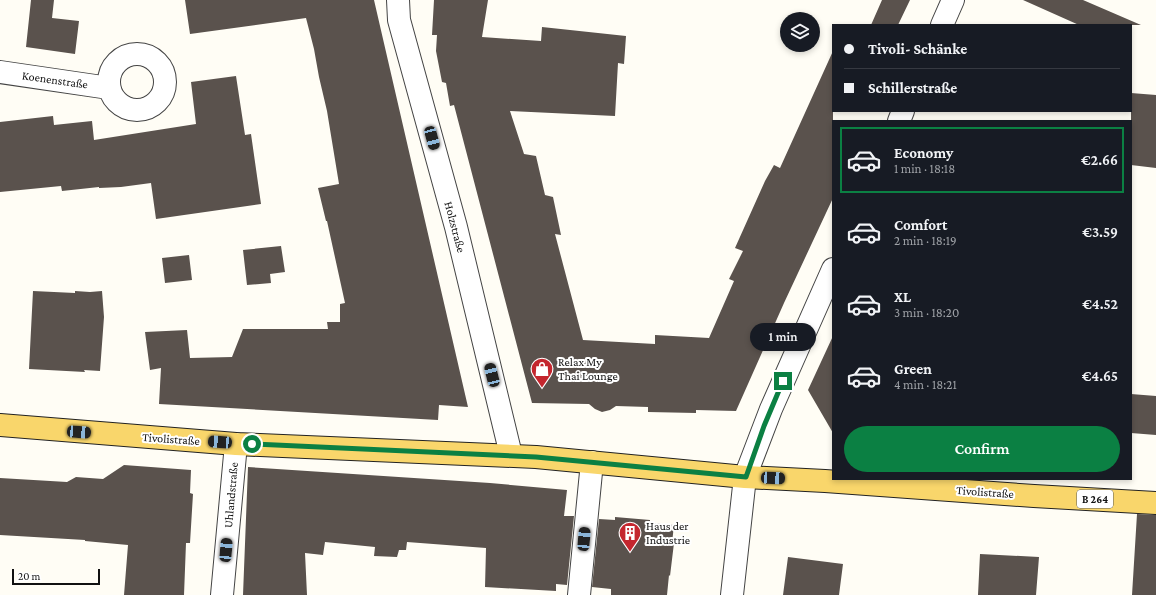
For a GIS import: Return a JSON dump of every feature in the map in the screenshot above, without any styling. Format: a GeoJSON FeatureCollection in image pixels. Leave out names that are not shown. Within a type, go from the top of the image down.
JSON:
{"type":"FeatureCollection","features":[{"type":"Feature","properties":{"kind":"main road","name":"Tivolistraße"},"geometry":{"type":"LineString","coordinates":[[0,425],[236,444],[511,455],[746,477],[1156,503]]}},
{"type":"Feature","properties":{"kind":"street","name":"Holzstraße"},"geometry":{"type":"LineString","coordinates":[[398,0],[399,20],[456,227],[511,455]]}},
{"type":"Feature","properties":{"kind":"street"},"geometry":{"type":"LineString","coordinates":[[942,24],[953,0]]}},
{"type":"Feature","properties":{"kind":"street","name":"Koenenstraße"},"geometry":{"type":"LineString","coordinates":[[0,72],[109,88]]}},
{"type":"Feature","properties":{"kind":"street"},"geometry":{"type":"LineString","coordinates":[[732,595],[746,477],[771,409],[832,271]]}},
{"type":"Feature","properties":{"kind":"street","name":"Uhlandstraße"},"geometry":{"type":"LineString","coordinates":[[222,595],[236,444]]}},
{"type":"Feature","properties":{"kind":"street"},"geometry":{"type":"LineString","coordinates":[[579,595],[592,462]]}},
{"type":"Feature","properties":{"kind":"building"},"geometry":{"type":"Polygon","coordinates":[[[31,0],[54,0],[52,18],[79,21],[75,54],[26,47],[31,0]]]}},
{"type":"Feature","properties":{"kind":"building"},"geometry":{"type":"Polygon","coordinates":[[[185,0],[374,0],[468,407],[439,405],[438,420],[159,404],[161,368],[150,370],[145,332],[187,330],[190,358],[232,357],[243,329],[328,329],[327,322],[340,322],[340,304],[345,303],[327,221],[318,188],[339,184],[327,111],[306,18],[190,34],[185,0]]]}},
{"type":"Feature","properties":{"kind":"building"},"geometry":{"type":"Polygon","coordinates":[[[434,0],[488,0],[482,37],[541,41],[542,27],[626,36],[624,64],[618,63],[615,116],[510,111],[524,154],[536,156],[545,195],[553,197],[561,235],[555,234],[583,340],[655,344],[655,335],[709,338],[734,281],[729,279],[743,251],[735,248],[765,181],[774,165],[780,168],[832,53],[832,200],[736,411],[696,410],[696,413],[648,412],[648,407],[616,406],[610,410],[602,412],[589,404],[532,403],[454,105],[450,106],[446,83],[442,82],[436,51],[437,35],[432,35],[434,0]]]}},
{"type":"Feature","properties":{"kind":"building"},"geometry":{"type":"Polygon","coordinates":[[[882,0],[910,0],[898,24],[871,24],[882,0]]]}},
{"type":"Feature","properties":{"kind":"building"},"geometry":{"type":"Polygon","coordinates":[[[1023,0],[1083,0],[1141,25],[1132,24],[1077,24],[1023,0]]]}},
{"type":"Feature","properties":{"kind":"building"},"geometry":{"type":"Polygon","coordinates":[[[236,76],[245,135],[251,134],[261,204],[156,219],[151,183],[121,187],[99,187],[62,191],[61,186],[0,192],[0,122],[53,116],[54,125],[92,121],[94,140],[196,124],[191,82],[236,76]]]}},
{"type":"Feature","properties":{"kind":"building"},"geometry":{"type":"Polygon","coordinates":[[[1132,93],[1156,95],[1156,168],[1132,165],[1132,93]]]}},
{"type":"Feature","properties":{"kind":"building"},"geometry":{"type":"Polygon","coordinates":[[[281,246],[285,272],[270,274],[271,283],[247,285],[243,250],[281,246]]]}},
{"type":"Feature","properties":{"kind":"building"},"geometry":{"type":"Polygon","coordinates":[[[189,255],[192,280],[165,283],[162,258],[189,255]]]}},
{"type":"Feature","properties":{"kind":"building"},"geometry":{"type":"Polygon","coordinates":[[[33,291],[75,293],[75,291],[102,291],[104,317],[100,371],[84,370],[85,372],[29,369],[33,291]]]}},
{"type":"Feature","properties":{"kind":"building"},"geometry":{"type":"Polygon","coordinates":[[[832,338],[832,431],[808,390],[832,338]]]}},
{"type":"Feature","properties":{"kind":"building"},"geometry":{"type":"Polygon","coordinates":[[[1132,394],[1156,396],[1156,435],[1132,433],[1132,394]]]}},
{"type":"Feature","properties":{"kind":"building"},"geometry":{"type":"Polygon","coordinates":[[[124,465],[191,470],[190,493],[193,494],[190,543],[186,543],[184,595],[124,595],[128,545],[85,540],[0,535],[0,478],[67,482],[76,477],[103,479],[124,465]]]}},
{"type":"Feature","properties":{"kind":"building"},"geometry":{"type":"Polygon","coordinates":[[[248,467],[490,483],[567,490],[564,516],[574,516],[567,585],[556,584],[556,591],[485,587],[486,548],[407,542],[406,550],[399,550],[397,557],[374,556],[375,547],[325,542],[323,555],[305,553],[307,595],[243,595],[248,467]]]}},
{"type":"Feature","properties":{"kind":"building"},"geometry":{"type":"Polygon","coordinates":[[[1137,514],[1156,515],[1156,595],[1132,595],[1137,514]]]}},
{"type":"Feature","properties":{"kind":"building","name":"Haus der Industrie"},"geometry":{"type":"Polygon","coordinates":[[[615,517],[650,520],[650,523],[674,525],[672,543],[674,543],[667,595],[611,595],[611,589],[592,587],[599,519],[615,520],[615,517]]]}},
{"type":"Feature","properties":{"kind":"building"},"geometry":{"type":"Polygon","coordinates":[[[980,554],[1039,557],[1036,595],[978,595],[980,554]]]}},
{"type":"Feature","properties":{"kind":"building"},"geometry":{"type":"Polygon","coordinates":[[[788,557],[843,564],[839,595],[783,595],[788,557]]]}},
{"type":"Feature","properties":{"kind":"place","name":"Relax My Thai Lounge"},"geometry":{"type":"Point","coordinates":[542,388]}},
{"type":"Feature","properties":{"kind":"place","name":"Haus der Industrie"},"geometry":{"type":"Point","coordinates":[630,552]}},
{"type":"Feature","properties":{"kind":"route"},"geometry":{"type":"LineString","coordinates":[[252,444],[496,454],[746,477],[764,426],[783,381]]}}]}
